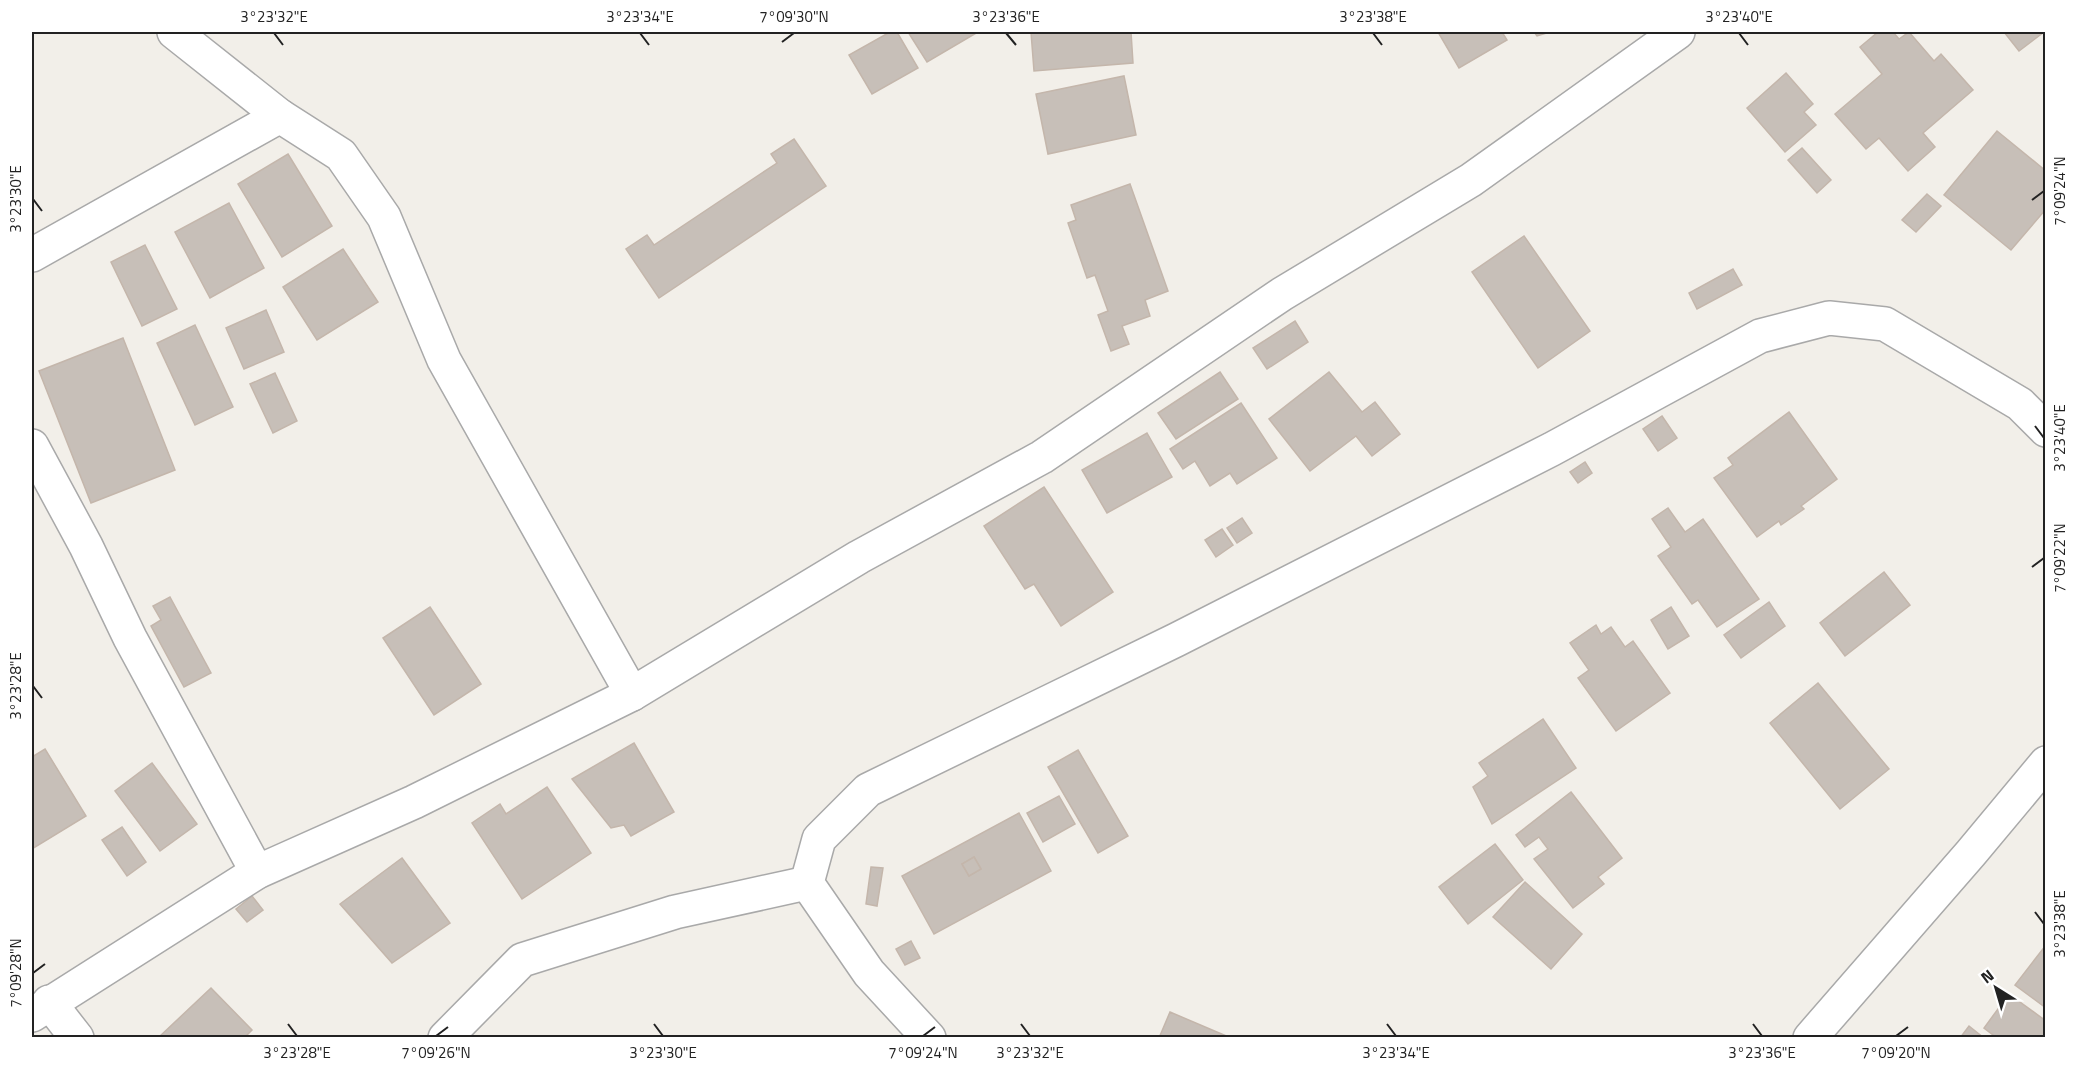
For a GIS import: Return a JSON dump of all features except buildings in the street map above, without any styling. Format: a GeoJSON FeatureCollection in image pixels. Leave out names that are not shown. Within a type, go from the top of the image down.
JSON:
{"type":"FeatureCollection","features":[{"type":"Feature","properties":{"kind":"street"},"geometry":{"type":"LineString","coordinates":[[174,32],[280,116],[341,155],[384,217],[444,360],[632,694]]}},
{"type":"Feature","properties":{"kind":"street"},"geometry":{"type":"LineString","coordinates":[[77,1038],[40,1009],[257,872],[414,801],[632,694],[859,556],[1042,457],[1281,294],[1470,180],[1678,32]]}},
{"type":"Feature","properties":{"kind":"street"},"geometry":{"type":"LineString","coordinates":[[32,255],[280,116]]}},
{"type":"Feature","properties":{"kind":"street"},"geometry":{"type":"LineString","coordinates":[[928,1038],[869,973],[807,883],[819,839],[868,790],[1176,640],[1552,449],[1760,336],[1828,318],[1885,324],[2020,404],[2046,430]]}},
{"type":"Feature","properties":{"kind":"street"},"geometry":{"type":"LineString","coordinates":[[32,447],[86,546],[130,638],[257,872]]}},
{"type":"Feature","properties":{"kind":"street"},"geometry":{"type":"LineString","coordinates":[[1810,1038],[2046,763]]}},
{"type":"Feature","properties":{"kind":"street"},"geometry":{"type":"LineString","coordinates":[[445,1038],[522,960],[675,912],[807,883]]}}]}
